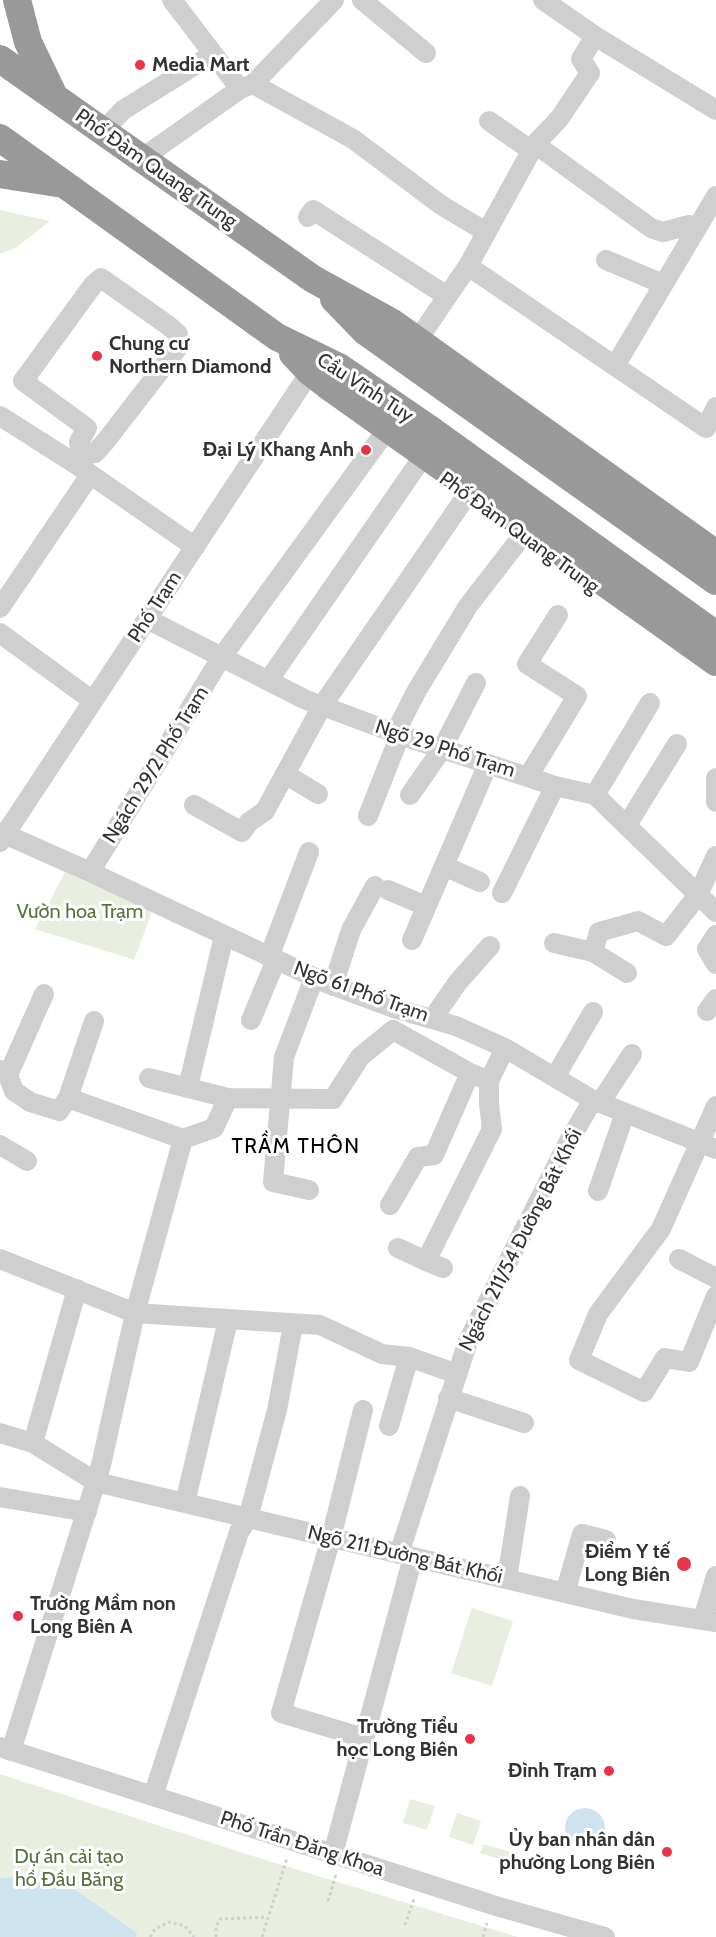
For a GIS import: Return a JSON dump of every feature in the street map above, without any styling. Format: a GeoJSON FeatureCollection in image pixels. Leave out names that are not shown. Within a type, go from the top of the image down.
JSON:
{"type":"FeatureCollection","features":[{"type":"Feature","properties":{"kind":"highway"},"geometry":{"type":"LineString","coordinates":[[17,0],[28,42],[56,98]]}},
{"type":"Feature","properties":{"kind":"highway","name":"Phố Đàm Quang Trung"},"geometry":{"type":"LineString","coordinates":[[0,58],[313,279]]}},
{"type":"Feature","properties":{"kind":"highway"},"geometry":{"type":"LineString","coordinates":[[0,138],[277,337]]}},
{"type":"Feature","properties":{"kind":"highway"},"geometry":{"type":"LineString","coordinates":[[0,174],[62,184]]}},
{"type":"Feature","properties":{"kind":"highway"},"geometry":{"type":"LineString","coordinates":[[313,279],[377,313],[463,385],[716,581]]}},
{"type":"Feature","properties":{"kind":"highway"},"geometry":{"type":"LineString","coordinates":[[313,279],[365,330],[463,385],[616,482],[716,554]]}},
{"type":"Feature","properties":{"kind":"highway","name":"Cầu Vĩnh Tuy"},"geometry":{"type":"LineString","coordinates":[[277,337],[318,378],[716,635]]}},
{"type":"Feature","properties":{"kind":"highway","name":"Cầu Vĩnh Tuy"},"geometry":{"type":"LineString","coordinates":[[277,337],[339,367],[423,446],[566,554],[716,662]]}},
{"type":"Feature","properties":{"kind":"street"},"geometry":{"type":"LineString","coordinates":[[172,0],[213,54],[247,87],[353,139],[441,205],[486,232]]}},
{"type":"Feature","properties":{"kind":"street"},"geometry":{"type":"LineString","coordinates":[[362,0],[426,53]]}},
{"type":"Feature","properties":{"kind":"street"},"geometry":{"type":"LineString","coordinates":[[550,2],[595,36],[716,110]]}},
{"type":"Feature","properties":{"kind":"street"},"geometry":{"type":"LineString","coordinates":[[141,159],[247,87],[323,4]]}},
{"type":"Feature","properties":{"kind":"street"},"geometry":{"type":"LineString","coordinates":[[421,335],[468,266],[533,148],[560,119],[590,73],[581,59],[595,36]]}},
{"type":"Feature","properties":{"kind":"street"},"geometry":{"type":"LineString","coordinates":[[103,131],[123,110],[213,54]]}},
{"type":"Feature","properties":{"kind":"street"},"geometry":{"type":"LineString","coordinates":[[489,121],[651,228],[663,232],[689,225],[698,227]]}},
{"type":"Feature","properties":{"kind":"street"},"geometry":{"type":"LineString","coordinates":[[615,366],[716,196]]}},
{"type":"Feature","properties":{"kind":"street"},"geometry":{"type":"LineString","coordinates":[[308,217],[313,210],[447,296]]}},
{"type":"Feature","properties":{"kind":"street"},"geometry":{"type":"LineString","coordinates":[[606,260],[663,284]]}},
{"type":"Feature","properties":{"kind":"street"},"geometry":{"type":"LineString","coordinates":[[468,266],[706,428],[716,407]]}},
{"type":"Feature","properties":{"kind":"street"},"geometry":{"type":"LineString","coordinates":[[101,278],[169,326],[178,334],[179,341],[177,349],[105,442],[95,453],[78,459],[79,442],[87,428],[23,381],[93,285],[101,278]]}},
{"type":"Feature","properties":{"kind":"street"},"geometry":{"type":"LineString","coordinates":[[377,313],[421,335],[716,542]]}},
{"type":"Feature","properties":{"kind":"street","name":"Phố Đàm Quang Trung"},"geometry":{"type":"LineString","coordinates":[[318,378],[383,435],[423,446],[467,495],[716,676]]}},
{"type":"Feature","properties":{"kind":"street","name":"Phố Trạm"},"geometry":{"type":"LineString","coordinates":[[2,836],[195,547],[318,378]]}},
{"type":"Feature","properties":{"kind":"street"},"geometry":{"type":"LineString","coordinates":[[0,416],[78,459],[90,475],[195,547]]}},
{"type":"Feature","properties":{"kind":"street","name":"Ngách 29/2 Phố Trạm"},"geometry":{"type":"LineString","coordinates":[[90,872],[221,658],[383,435]]}},
{"type":"Feature","properties":{"kind":"street"},"geometry":{"type":"LineString","coordinates":[[268,681],[423,446]]}},
{"type":"Feature","properties":{"kind":"street"},"geometry":{"type":"LineString","coordinates":[[0,608],[90,475]]}},
{"type":"Feature","properties":{"kind":"street"},"geometry":{"type":"LineString","coordinates":[[194,805],[245,832],[249,822],[265,811],[322,706],[467,495]]}},
{"type":"Feature","properties":{"kind":"street"},"geometry":{"type":"LineString","coordinates":[[368,816],[397,734],[416,692],[468,606],[523,535]]}},
{"type":"Feature","properties":{"kind":"street"},"geometry":{"type":"LineString","coordinates":[[528,777],[578,696],[527,664],[558,615]]}},
{"type":"Feature","properties":{"kind":"street","name":"Ngõ 29 Phố Trạm"},"geometry":{"type":"LineString","coordinates":[[147,619],[221,658],[322,706],[397,734],[555,786],[595,795]]}},
{"type":"Feature","properties":{"kind":"street"},"geometry":{"type":"LineString","coordinates":[[0,633],[93,702]]}},
{"type":"Feature","properties":{"kind":"street"},"geometry":{"type":"LineString","coordinates":[[410,795],[442,749],[476,683]]}},
{"type":"Feature","properties":{"kind":"street"},"geometry":{"type":"LineString","coordinates":[[650,703],[595,795],[716,912]]}},
{"type":"Feature","properties":{"kind":"street"},"geometry":{"type":"LineString","coordinates":[[627,825],[677,744]]}},
{"type":"Feature","properties":{"kind":"street"},"geometry":{"type":"LineString","coordinates":[[412,939],[488,764]]}},
{"type":"Feature","properties":{"kind":"street"},"geometry":{"type":"LineString","coordinates":[[285,774],[318,794]]}},
{"type":"Feature","properties":{"kind":"street"},"geometry":{"type":"LineString","coordinates":[[716,778],[716,802]]}},
{"type":"Feature","properties":{"kind":"street"},"geometry":{"type":"LineString","coordinates":[[502,893],[555,786]]}},
{"type":"Feature","properties":{"kind":"street","name":"Ngõ 61 Phố Trạm"},"geometry":{"type":"LineString","coordinates":[[2,836],[90,872],[314,978],[433,1018],[505,1048],[597,1101],[707,1146]]}},
{"type":"Feature","properties":{"kind":"street"},"geometry":{"type":"LineString","coordinates":[[251,1020],[309,852]]}},
{"type":"Feature","properties":{"kind":"street"},"geometry":{"type":"LineString","coordinates":[[593,952],[599,932],[638,921],[666,936],[698,895],[716,856]]}},
{"type":"Feature","properties":{"kind":"street"},"geometry":{"type":"LineString","coordinates":[[444,866],[480,882]]}},
{"type":"Feature","properties":{"kind":"street"},"geometry":{"type":"LineString","coordinates":[[333,986],[351,930],[381,888],[426,906]]}},
{"type":"Feature","properties":{"kind":"street"},"geometry":{"type":"LineString","coordinates":[[716,935],[707,949],[716,964]]}},
{"type":"Feature","properties":{"kind":"street"},"geometry":{"type":"LineString","coordinates":[[188,1087],[224,936]]}},
{"type":"Feature","properties":{"kind":"street"},"geometry":{"type":"LineString","coordinates":[[554,944],[593,952],[627,972]]}},
{"type":"Feature","properties":{"kind":"street"},"geometry":{"type":"LineString","coordinates":[[433,1018],[458,982],[490,946]]}},
{"type":"Feature","properties":{"kind":"street"},"geometry":{"type":"LineString","coordinates":[[309,1190],[273,1182],[284,1058],[314,978]]}},
{"type":"Feature","properties":{"kind":"street"},"geometry":{"type":"LineString","coordinates":[[44,994],[4,1072],[14,1091],[30,1102],[59,1111],[68,1098],[94,1021]]}},
{"type":"Feature","properties":{"kind":"street"},"geometry":{"type":"LineString","coordinates":[[555,1077],[593,1012]]}},
{"type":"Feature","properties":{"kind":"street"},"geometry":{"type":"LineString","coordinates":[[149,1078],[228,1098],[333,1099],[360,1057],[393,1030],[470,1074],[489,1081]]}},
{"type":"Feature","properties":{"kind":"street"},"geometry":{"type":"LineString","coordinates":[[398,1248],[435,1265],[492,1129],[489,1081],[505,1048]]}},
{"type":"Feature","properties":{"kind":"street","name":"Ngách 211/54 Đường Bát Khối"},"geometry":{"type":"LineString","coordinates":[[333,1854],[364,1738],[406,1555],[448,1398],[468,1341],[570,1139],[632,1054]]}},
{"type":"Feature","properties":{"kind":"street"},"geometry":{"type":"LineString","coordinates":[[390,1205],[418,1157],[434,1155],[470,1074]]}},
{"type":"Feature","properties":{"kind":"street"},"geometry":{"type":"LineString","coordinates":[[68,1098],[183,1139],[214,1128],[228,1098]]}},
{"type":"Feature","properties":{"kind":"street"},"geometry":{"type":"LineString","coordinates":[[716,1107],[707,1146],[661,1229],[598,1314],[579,1358],[583,1364],[644,1392],[665,1358],[689,1362],[716,1296]]}},
{"type":"Feature","properties":{"kind":"street"},"geometry":{"type":"LineString","coordinates":[[598,1191],[625,1113]]}},
{"type":"Feature","properties":{"kind":"street"},"geometry":{"type":"LineString","coordinates":[[6,1749],[96,1482],[135,1313],[183,1139]]}},
{"type":"Feature","properties":{"kind":"street"},"geometry":{"type":"LineString","coordinates":[[0,1145],[27,1161]]}},
{"type":"Feature","properties":{"kind":"street"},"geometry":{"type":"LineString","coordinates":[[0,1259],[135,1313],[320,1325],[382,1354],[409,1357],[457,1374]]}},
{"type":"Feature","properties":{"kind":"street"},"geometry":{"type":"LineString","coordinates":[[679,1259],[716,1278]]}},
{"type":"Feature","properties":{"kind":"street"},"geometry":{"type":"LineString","coordinates":[[33,1443],[77,1289]]}},
{"type":"Feature","properties":{"kind":"street"},"geometry":{"type":"LineString","coordinates":[[185,1503],[228,1320]]}},
{"type":"Feature","properties":{"kind":"street"},"geometry":{"type":"LineString","coordinates":[[153,1796],[239,1532],[248,1518],[277,1410],[293,1325]]}},
{"type":"Feature","properties":{"kind":"street"},"geometry":{"type":"LineString","coordinates":[[389,1426],[409,1357]]}},
{"type":"Feature","properties":{"kind":"street"},"geometry":{"type":"LineString","coordinates":[[448,1398],[524,1423]]}},
{"type":"Feature","properties":{"kind":"street"},"geometry":{"type":"LineString","coordinates":[[363,1410],[331,1538],[281,1713],[364,1738]]}},
{"type":"Feature","properties":{"kind":"street","name":"Ngõ 211 Đường Bát Khối"},"geometry":{"type":"LineString","coordinates":[[0,1433],[33,1443],[96,1482],[633,1609],[710,1620]]}},
{"type":"Feature","properties":{"kind":"street"},"geometry":{"type":"LineString","coordinates":[[507,1579],[520,1496]]}},
{"type":"Feature","properties":{"kind":"street"},"geometry":{"type":"LineString","coordinates":[[0,1497],[87,1512]]}},
{"type":"Feature","properties":{"kind":"street"},"geometry":{"type":"LineString","coordinates":[[565,1593],[582,1534],[606,1540]]}},
{"type":"Feature","properties":{"kind":"street"},"geometry":{"type":"LineString","coordinates":[[710,1620],[716,1576]]}},
{"type":"Feature","properties":{"kind":"street","name":"Phố Trần Đăng Khoa"},"geometry":{"type":"LineString","coordinates":[[6,1749],[496,1906],[605,1937]]}},
{"type":"Feature","properties":{"kind":"path"},"geometry":{"type":"LineString","coordinates":[[262,1937],[287,1858]]}},
{"type":"Feature","properties":{"kind":"path"},"geometry":{"type":"LineString","coordinates":[[328,1901],[336,1874]]}},
{"type":"Feature","properties":{"kind":"path"},"geometry":{"type":"LineString","coordinates":[[405,1925],[414,1899]]}},
{"type":"Feature","properties":{"kind":"path"},"geometry":{"type":"LineString","coordinates":[[216,1937],[216,1927],[220,1919],[268,1917]]}},
{"type":"Feature","properties":{"kind":"path"},"geometry":{"type":"LineString","coordinates":[[150,1937],[155,1929],[169,1922],[185,1926],[194,1937]]}},
{"type":"Feature","properties":{"kind":"path"},"geometry":{"type":"LineString","coordinates":[[483,1937],[487,1923]]}},
{"type":"Feature","properties":{"kind":"green space"},"geometry":{"type":"Polygon","coordinates":[[[0,210],[50,221],[17,247],[0,254],[0,210]]]}},
{"type":"Feature","properties":{"kind":"green space","name":"Vườn hoa Trạm"},"geometry":{"type":"Polygon","coordinates":[[[65,872],[152,912],[134,960],[35,929],[65,872]]]}},
{"type":"Feature","properties":{"kind":"green space"},"geometry":{"type":"Polygon","coordinates":[[[472,1608],[513,1621],[492,1686],[451,1673],[472,1608]]]}},
{"type":"Feature","properties":{"kind":"green space","name":"Dự án cải tạo hồ Đầu Băng"},"geometry":{"type":"Polygon","coordinates":[[[0,1774],[256,1857],[518,1937],[0,1937],[0,1774]]]}},
{"type":"Feature","properties":{"kind":"green space"},"geometry":{"type":"Polygon","coordinates":[[[410,1799],[435,1806],[427,1830],[403,1823],[410,1799]]]}},
{"type":"Feature","properties":{"kind":"green space"},"geometry":{"type":"Polygon","coordinates":[[[457,1813],[481,1821],[473,1845],[449,1837],[457,1813]]]}},
{"type":"Feature","properties":{"kind":"green space"},"geometry":{"type":"Polygon","coordinates":[[[483,1844],[511,1852],[508,1862],[480,1853],[483,1844]]]}},
{"type":"Feature","properties":{"kind":"water"},"geometry":{"type":"Polygon","coordinates":[[[585,1808],[593,1809],[599,1814],[604,1820],[604,1836],[599,1842],[593,1847],[585,1848],[577,1847],[571,1842],[566,1836],[565,1828],[566,1820],[571,1814],[577,1809],[585,1808]]]}},
{"type":"Feature","properties":{"kind":"water"},"geometry":{"type":"Polygon","coordinates":[[[54,1875],[137,1933],[136,1937],[0,1937],[0,1878],[54,1875]]]}},
{"type":"Feature","properties":{"kind":"place","name":"Media Mart"},"geometry":{"type":"Point","coordinates":[140,65]}},
{"type":"Feature","properties":{"kind":"place","name":"Chung cư Northern Diamond"},"geometry":{"type":"Point","coordinates":[97,356]}},
{"type":"Feature","properties":{"kind":"place","name":"Đại Lý Khang Anh"},"geometry":{"type":"Point","coordinates":[366,450]}},
{"type":"Feature","properties":{"kind":"place","name":"Điểm Y tế Long Biên"},"geometry":{"type":"Point","coordinates":[684,1564]}},
{"type":"Feature","properties":{"kind":"place","name":"Trường Mầm non Long Biên A"},"geometry":{"type":"Point","coordinates":[18,1616]}},
{"type":"Feature","properties":{"kind":"place","name":"Trường Tiểu học Long Biên"},"geometry":{"type":"Point","coordinates":[470,1739]}},
{"type":"Feature","properties":{"kind":"place","name":"Đình Trạm"},"geometry":{"type":"Point","coordinates":[609,1771]}},
{"type":"Feature","properties":{"kind":"place","name":"Ủy ban nhân dân phường Long Biên"},"geometry":{"type":"Point","coordinates":[667,1852]}},
{"type":"Feature","properties":{"kind":"district","name":"TRẦM THÔN"},"geometry":{"type":"Point","coordinates":[296,1147]}}]}
